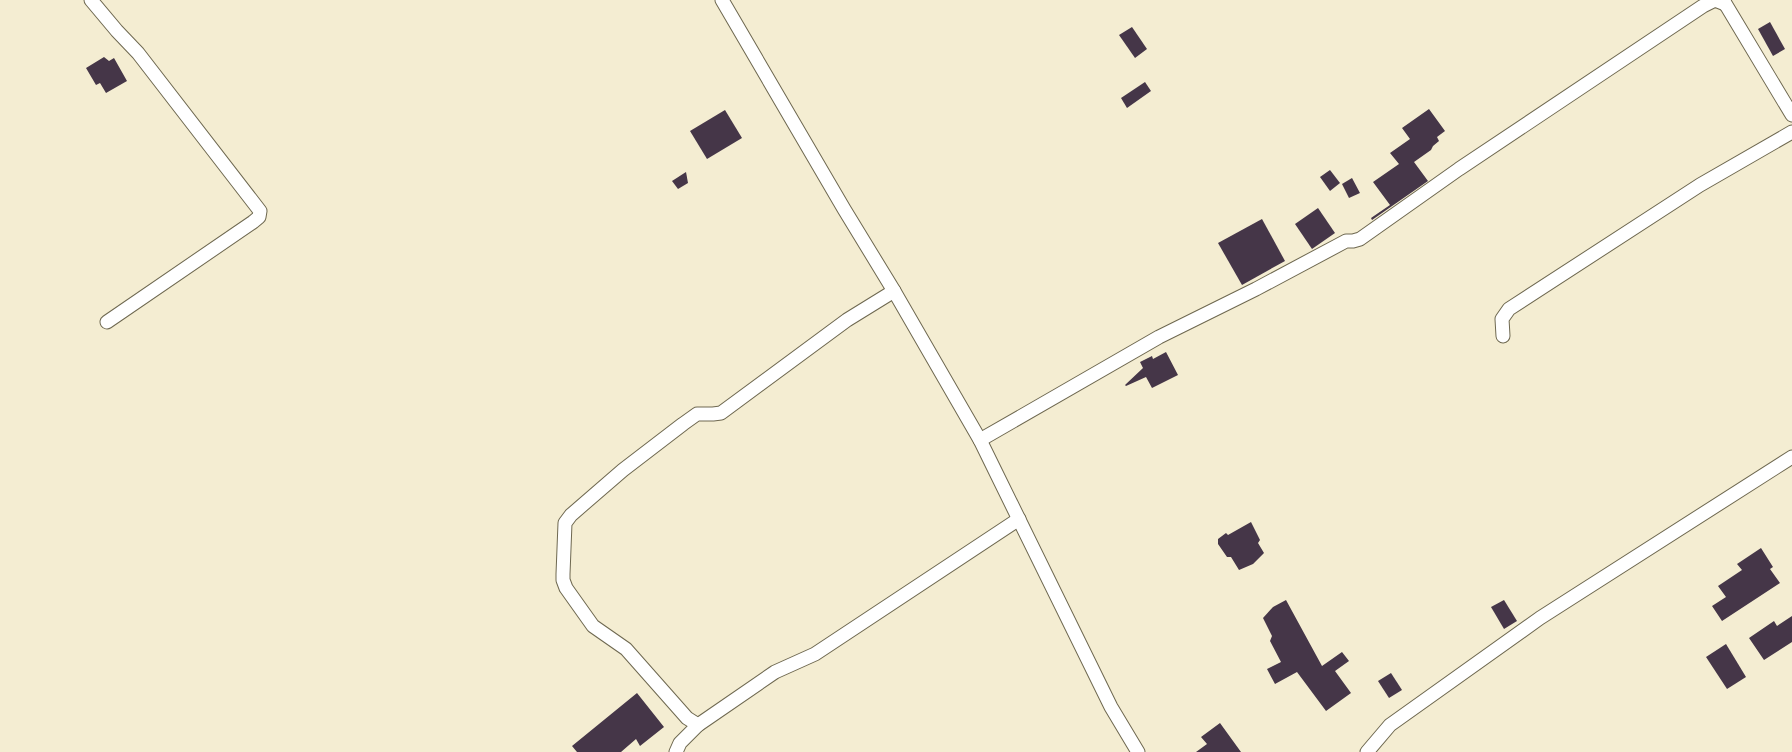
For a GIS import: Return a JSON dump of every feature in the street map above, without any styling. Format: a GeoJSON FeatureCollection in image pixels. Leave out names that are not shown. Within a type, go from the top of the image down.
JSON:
{"type":"FeatureCollection","features":[{"type":"Feature","properties":{"kind":"street"},"geometry":{"type":"LineString","coordinates":[[91,0],[138,53],[260,211],[259,217],[253,222],[107,322]]}},
{"type":"Feature","properties":{"kind":"street"},"geometry":{"type":"LineString","coordinates":[[722,0],[980,440],[1111,707],[1138,752]]}},
{"type":"Feature","properties":{"kind":"street"},"geometry":{"type":"LineString","coordinates":[[980,440],[1159,337],[1256,289],[1346,241],[1353,242],[1360,239],[1459,169],[1703,6],[1715,0],[1724,2],[1792,115]]}},
{"type":"Feature","properties":{"kind":"street"},"geometry":{"type":"LineString","coordinates":[[1503,336],[1502,319],[1509,309],[1700,185],[1792,132]]}},
{"type":"Feature","properties":{"kind":"street"},"geometry":{"type":"LineString","coordinates":[[698,725],[687,718],[626,649],[593,626],[566,588],[563,580],[565,522],[571,515],[623,470],[697,414],[721,413],[847,320],[894,291]]}},
{"type":"Feature","properties":{"kind":"street"},"geometry":{"type":"LineString","coordinates":[[1367,752],[1390,725],[1540,618],[1792,457]]}},
{"type":"Feature","properties":{"kind":"street"},"geometry":{"type":"LineString","coordinates":[[676,752],[680,743],[698,725],[775,672],[815,654],[1019,519]]}},
{"type":"Feature","properties":{"kind":"building"},"geometry":{"type":"Polygon","coordinates":[[[1770,22],[1785,49],[1773,56],[1758,29],[1770,22]]]}},
{"type":"Feature","properties":{"kind":"building"},"geometry":{"type":"Polygon","coordinates":[[[1132,27],[1147,49],[1135,58],[1119,35],[1132,27]]]}},
{"type":"Feature","properties":{"kind":"building"},"geometry":{"type":"Polygon","coordinates":[[[104,57],[109,61],[114,58],[127,81],[106,93],[100,83],[96,85],[86,68],[104,57]]]}},
{"type":"Feature","properties":{"kind":"building"},"geometry":{"type":"Polygon","coordinates":[[[1145,82],[1151,91],[1127,108],[1121,98],[1145,82]]]}},
{"type":"Feature","properties":{"kind":"building"},"geometry":{"type":"Polygon","coordinates":[[[1429,109],[1445,131],[1437,137],[1439,141],[1431,150],[1414,162],[1428,181],[1372,220],[1371,218],[1390,205],[1373,182],[1399,164],[1390,153],[1410,139],[1402,128],[1429,109]]]}},
{"type":"Feature","properties":{"kind":"building"},"geometry":{"type":"Polygon","coordinates":[[[725,110],[742,138],[707,159],[690,131],[725,110]]]}},
{"type":"Feature","properties":{"kind":"building"},"geometry":{"type":"Polygon","coordinates":[[[1330,170],[1340,183],[1330,191],[1320,177],[1330,170]]]}},
{"type":"Feature","properties":{"kind":"building"},"geometry":{"type":"Polygon","coordinates":[[[686,172],[688,183],[678,189],[672,181],[686,172]]]}},
{"type":"Feature","properties":{"kind":"building"},"geometry":{"type":"Polygon","coordinates":[[[1352,178],[1360,193],[1349,198],[1342,184],[1352,178]]]}},
{"type":"Feature","properties":{"kind":"building"},"geometry":{"type":"Polygon","coordinates":[[[1318,208],[1335,233],[1312,249],[1295,224],[1318,208]]]}},
{"type":"Feature","properties":{"kind":"building"},"geometry":{"type":"Polygon","coordinates":[[[1262,219],[1285,261],[1242,285],[1218,243],[1262,219]]]}},
{"type":"Feature","properties":{"kind":"building"},"geometry":{"type":"Polygon","coordinates":[[[1166,352],[1178,375],[1152,388],[1146,377],[1126,386],[1125,385],[1143,368],[1140,362],[1152,356],[1153,359],[1166,352]]]}},
{"type":"Feature","properties":{"kind":"building"},"geometry":{"type":"Polygon","coordinates":[[[1251,522],[1260,540],[1258,543],[1264,553],[1253,564],[1239,570],[1231,557],[1227,557],[1218,544],[1218,539],[1226,533],[1228,535],[1251,522]]]}},
{"type":"Feature","properties":{"kind":"building"},"geometry":{"type":"Polygon","coordinates":[[[1761,548],[1773,567],[1770,569],[1780,583],[1722,621],[1712,606],[1726,597],[1718,586],[1742,570],[1737,564],[1761,548]]]}},
{"type":"Feature","properties":{"kind":"building"},"geometry":{"type":"Polygon","coordinates":[[[1286,600],[1322,666],[1342,652],[1349,661],[1335,671],[1351,693],[1326,711],[1297,672],[1275,684],[1267,669],[1281,662],[1270,641],[1272,636],[1263,618],[1273,607],[1286,600]]]}},
{"type":"Feature","properties":{"kind":"building"},"geometry":{"type":"Polygon","coordinates":[[[1504,600],[1517,621],[1504,629],[1491,607],[1504,600]]]}},
{"type":"Feature","properties":{"kind":"building"},"geometry":{"type":"Polygon","coordinates":[[[1792,616],[1792,642],[1764,660],[1749,638],[1774,621],[1777,626],[1792,616]]]}},
{"type":"Feature","properties":{"kind":"building"},"geometry":{"type":"Polygon","coordinates":[[[1726,644],[1746,677],[1727,689],[1706,657],[1726,644]]]}},
{"type":"Feature","properties":{"kind":"building"},"geometry":{"type":"Polygon","coordinates":[[[1391,673],[1402,690],[1389,698],[1378,681],[1391,673]]]}},
{"type":"Feature","properties":{"kind":"building"},"geometry":{"type":"Polygon","coordinates":[[[637,693],[664,727],[640,746],[636,739],[621,752],[577,752],[572,746],[637,693]]]}},
{"type":"Feature","properties":{"kind":"building"},"geometry":{"type":"Polygon","coordinates":[[[1220,723],[1241,752],[1196,752],[1207,744],[1201,737],[1220,723]]]}}]}
